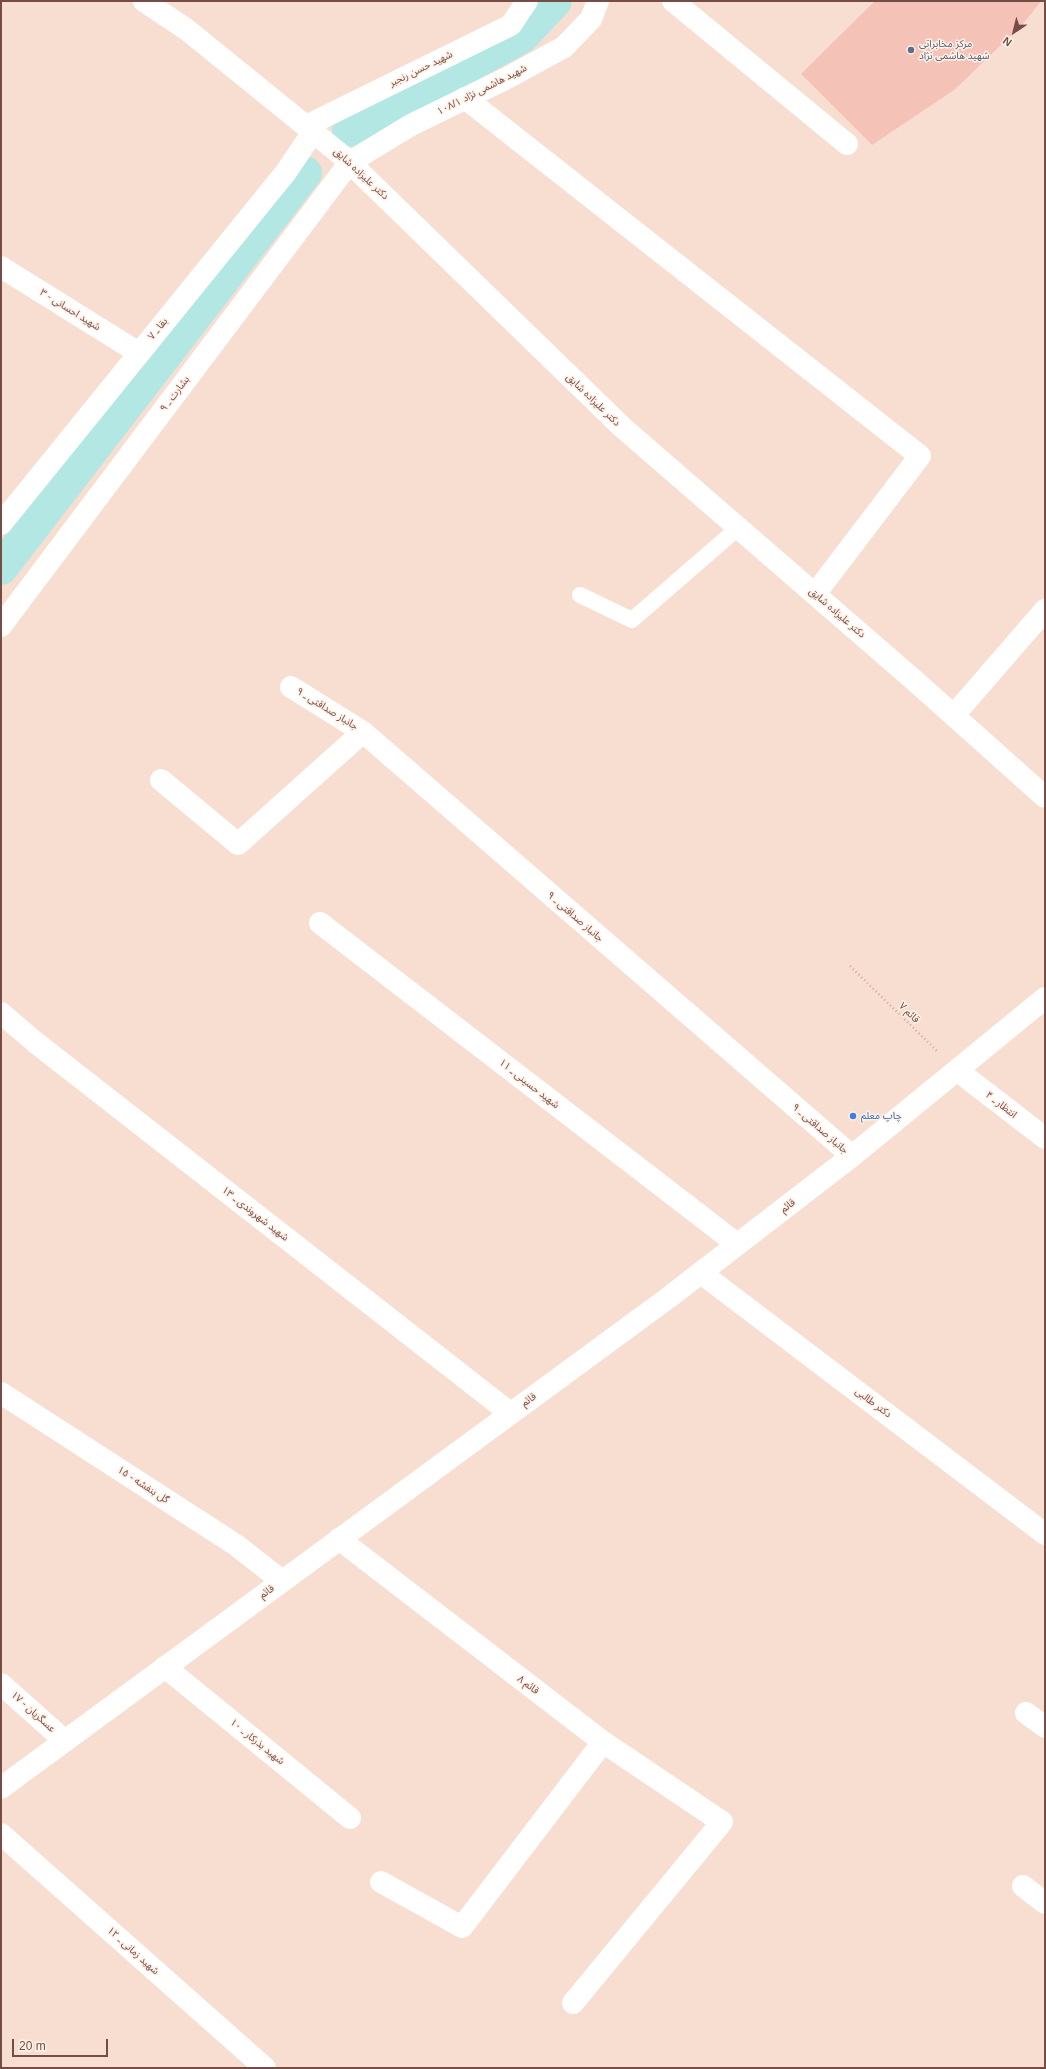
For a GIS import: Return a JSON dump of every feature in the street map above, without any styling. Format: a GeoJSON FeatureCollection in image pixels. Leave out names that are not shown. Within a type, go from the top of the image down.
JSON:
{"type":"FeatureCollection","features":[{"type":"Feature","properties":{"kind":"street","name":"دکتر علیزاده شایق"},"geometry":{"type":"LineString","coordinates":[[144,1],[186,29],[350,162],[622,427],[1045,797]]}},
{"type":"Feature","properties":{"kind":"street","name":"شهید حسن رنجبر"},"geometry":{"type":"LineString","coordinates":[[309,129],[512,25],[527,1]]}},
{"type":"Feature","properties":{"kind":"street","name":"شهید هاشمی نژاد ۱۰۸/۱"},"geometry":{"type":"LineString","coordinates":[[350,162],[411,125],[507,78],[564,46],[591,19],[598,1]]}},
{"type":"Feature","properties":{"kind":"street"},"geometry":{"type":"LineString","coordinates":[[673,1],[847,144]]}},
{"type":"Feature","properties":{"kind":"street"},"geometry":{"type":"LineString","coordinates":[[465,98],[920,456],[814,594]]}},
{"type":"Feature","properties":{"kind":"street","name":"بقا ـ ۷"},"geometry":{"type":"LineString","coordinates":[[1,524],[286,172],[309,129]]}},
{"type":"Feature","properties":{"kind":"street","name":"بشارت ـ ۹"},"geometry":{"type":"LineString","coordinates":[[1,626],[350,162]]}},
{"type":"Feature","properties":{"kind":"street","name":"شهید احسانی - ۳"},"geometry":{"type":"LineString","coordinates":[[1,267],[139,353]]}},
{"type":"Feature","properties":{"kind":"street"},"geometry":{"type":"LineString","coordinates":[[954,716],[1045,610]]}},
{"type":"Feature","properties":{"kind":"street","name":"جانباز صداقتی ـ ۹"},"geometry":{"type":"LineString","coordinates":[[291,687],[363,732],[852,1156]]}},
{"type":"Feature","properties":{"kind":"street"},"geometry":{"type":"LineString","coordinates":[[161,780],[238,844],[363,732]]}},
{"type":"Feature","properties":{"kind":"street","name":"شهید حسینی ـ ۱۱"},"geometry":{"type":"LineString","coordinates":[[320,923],[737,1244]]}},
{"type":"Feature","properties":{"kind":"street","name":"قائم"},"geometry":{"type":"LineString","coordinates":[[1,1788],[701,1272],[852,1156],[958,1071],[1045,998]]}},
{"type":"Feature","properties":{"kind":"street","name":"شهید شهروندی ـ ۱۳"},"geometry":{"type":"LineString","coordinates":[[1,1012],[35,1042],[510,1413]]}},
{"type":"Feature","properties":{"kind":"street","name":"انتظار ـ ۴"},"geometry":{"type":"LineString","coordinates":[[958,1071],[1045,1138]]}},
{"type":"Feature","properties":{"kind":"street","name":"دکتر طالبی"},"geometry":{"type":"LineString","coordinates":[[701,1272],[1045,1534]]}},
{"type":"Feature","properties":{"kind":"street","name":"گل بنفشه - ۱۵"},"geometry":{"type":"LineString","coordinates":[[1,1394],[236,1545],[282,1581]]}},
{"type":"Feature","properties":{"kind":"street","name":"قائم ۸"},"geometry":{"type":"LineString","coordinates":[[338,1540],[603,1742],[722,1822],[573,2003]]}},
{"type":"Feature","properties":{"kind":"street","name":"شهید بذرکار ـ ۱۰"},"geometry":{"type":"LineString","coordinates":[[165,1667],[350,1818]]}},
{"type":"Feature","properties":{"kind":"street","name":"عسگریان - ۱۷"},"geometry":{"type":"LineString","coordinates":[[1,1684],[64,1741]]}},
{"type":"Feature","properties":{"kind":"street"},"geometry":{"type":"LineString","coordinates":[[1026,1713],[1045,1727]]}},
{"type":"Feature","properties":{"kind":"street"},"geometry":{"type":"LineString","coordinates":[[381,1882],[462,1927],[603,1742]]}},
{"type":"Feature","properties":{"kind":"street","name":"شهید زمانی ـ ۱۲"},"geometry":{"type":"LineString","coordinates":[[1,1834],[266,2068]]}},
{"type":"Feature","properties":{"kind":"street"},"geometry":{"type":"LineString","coordinates":[[1023,1886],[1045,1903]]}},
{"type":"Feature","properties":{"kind":"lane"},"geometry":{"type":"LineString","coordinates":[[580,595],[632,620],[738,528]]}},
{"type":"Feature","properties":{"kind":"path","name":"قائم ۷"},"geometry":{"type":"LineString","coordinates":[[850,966],[958,1071]]}},
{"type":"Feature","properties":{"kind":"shaded area"},"geometry":{"type":"Polygon","coordinates":[[[1,1],[1045,1],[1045,2068],[1,2068],[1,1]]]}},
{"type":"Feature","properties":{"kind":"building","name":"مرکز مخابراتی شهید هاشمی نژاد"},"geometry":{"type":"Polygon","coordinates":[[[875,1],[1041,1],[1022,25],[954,90],[872,145],[801,74],[875,1]]]}},
{"type":"Feature","properties":{"kind":"waterway"},"geometry":{"type":"LineString","coordinates":[[349,130],[521,37],[555,1]]}},
{"type":"Feature","properties":{"kind":"waterway"},"geometry":{"type":"LineString","coordinates":[[1,568],[305,173]]}},
{"type":"Feature","properties":{"kind":"place","name":"مرکز مخابراتی شهید هاشمی نژاد"},"geometry":{"type":"Point","coordinates":[911,50]}},
{"type":"Feature","properties":{"kind":"place","name":"چاپ معلم"},"geometry":{"type":"Point","coordinates":[853,1116]}}]}
